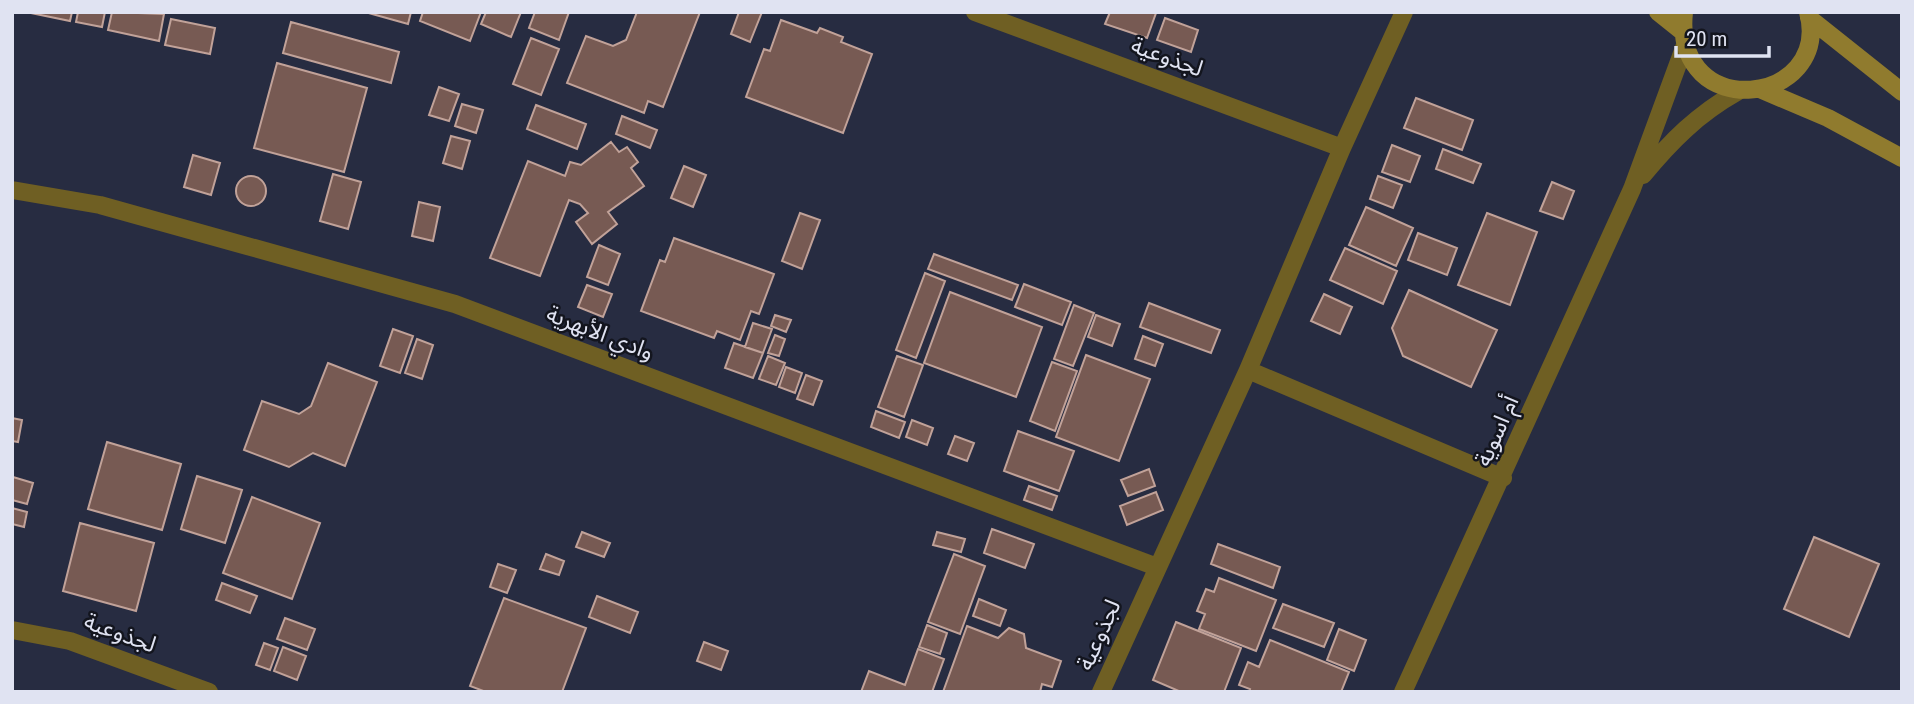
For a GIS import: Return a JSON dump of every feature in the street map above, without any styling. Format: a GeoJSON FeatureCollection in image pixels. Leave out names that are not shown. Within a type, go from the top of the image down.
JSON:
{"type":"FeatureCollection","features":[{"type":"Feature","properties":{"kind":"main road"},"geometry":{"type":"LineString","coordinates":[[1658,12],[1684,39],[1696,67],[1714,83],[1737,92],[1762,90],[1784,80],[1800,63],[1809,41],[1809,15]]}},
{"type":"Feature","properties":{"kind":"main road"},"geometry":{"type":"LineString","coordinates":[[1684,12],[1684,39]]}},
{"type":"Feature","properties":{"kind":"main road"},"geometry":{"type":"LineString","coordinates":[[1809,15],[1902,92]]}},
{"type":"Feature","properties":{"kind":"main road"},"geometry":{"type":"LineString","coordinates":[[1762,90],[1828,118],[1902,158]]}},
{"type":"Feature","properties":{"kind":"street","name":"لجذوعية"},"geometry":{"type":"LineString","coordinates":[[975,12],[1342,148]]}},
{"type":"Feature","properties":{"kind":"street","name":"لجذوعية"},"geometry":{"type":"LineString","coordinates":[[1101,692],[1248,370],[1342,148],[1404,12]]}},
{"type":"Feature","properties":{"kind":"street","name":"أم اسوية"},"geometry":{"type":"LineString","coordinates":[[1403,692],[1503,478],[1632,189],[1684,39]]}},
{"type":"Feature","properties":{"kind":"street","name":"أم اسوية"},"geometry":{"type":"LineString","coordinates":[[1632,189],[1672,140],[1699,116],[1737,92]]}},
{"type":"Feature","properties":{"kind":"street","name":"وادي الأبهرية"},"geometry":{"type":"LineString","coordinates":[[12,190],[100,205],[455,304],[1157,567]]}},
{"type":"Feature","properties":{"kind":"street"},"geometry":{"type":"LineString","coordinates":[[1248,370],[1503,478]]}},
{"type":"Feature","properties":{"kind":"street","name":"لجذوعية"},"geometry":{"type":"LineString","coordinates":[[12,630],[70,641],[209,692]]}},
{"type":"Feature","properties":{"kind":"building"},"geometry":{"type":"Polygon","coordinates":[[[26,12],[72,12],[70,21],[26,12]]]}},
{"type":"Feature","properties":{"kind":"building"},"geometry":{"type":"Polygon","coordinates":[[[78,12],[105,12],[102,27],[76,22],[78,12]]]}},
{"type":"Feature","properties":{"kind":"building"},"geometry":{"type":"Polygon","coordinates":[[[112,12],[164,14],[159,41],[108,30],[112,12]]]}},
{"type":"Feature","properties":{"kind":"building"},"geometry":{"type":"Polygon","coordinates":[[[365,12],[411,12],[408,24],[365,12]]]}},
{"type":"Feature","properties":{"kind":"building"},"geometry":{"type":"Polygon","coordinates":[[[423,12],[481,12],[470,41],[420,21],[423,12]]]}},
{"type":"Feature","properties":{"kind":"building"},"geometry":{"type":"Polygon","coordinates":[[[486,12],[521,12],[511,37],[481,24],[486,12]]]}},
{"type":"Feature","properties":{"kind":"building"},"geometry":{"type":"Polygon","coordinates":[[[535,12],[569,12],[559,40],[529,28],[535,12]]]}},
{"type":"Feature","properties":{"kind":"building"},"geometry":{"type":"Polygon","coordinates":[[[637,12],[700,12],[663,107],[648,101],[644,113],[567,83],[586,36],[613,46],[626,40],[637,12]]]}},
{"type":"Feature","properties":{"kind":"building"},"geometry":{"type":"Polygon","coordinates":[[[739,12],[762,12],[750,42],[731,34],[739,12]]]}},
{"type":"Feature","properties":{"kind":"building"},"geometry":{"type":"Polygon","coordinates":[[[1110,12],[1156,13],[1147,38],[1105,24],[1110,12]]]}},
{"type":"Feature","properties":{"kind":"building"},"geometry":{"type":"Polygon","coordinates":[[[1165,18],[1198,30],[1191,52],[1157,40],[1165,18]]]}},
{"type":"Feature","properties":{"kind":"building"},"geometry":{"type":"Polygon","coordinates":[[[171,19],[215,28],[210,54],[165,45],[171,19]]]}},
{"type":"Feature","properties":{"kind":"building"},"geometry":{"type":"Polygon","coordinates":[[[781,20],[817,33],[820,28],[843,37],[841,42],[872,54],[843,133],[746,97],[764,49],[770,51],[781,20]]]}},
{"type":"Feature","properties":{"kind":"building"},"geometry":{"type":"Polygon","coordinates":[[[291,22],[399,52],[391,83],[283,53],[291,22]]]}},
{"type":"Feature","properties":{"kind":"building"},"geometry":{"type":"Polygon","coordinates":[[[531,38],[559,49],[541,95],[513,84],[531,38]]]}},
{"type":"Feature","properties":{"kind":"building"},"geometry":{"type":"Polygon","coordinates":[[[277,63],[367,88],[344,172],[254,148],[277,63]]]}},
{"type":"Feature","properties":{"kind":"building"},"geometry":{"type":"Polygon","coordinates":[[[439,87],[459,94],[449,121],[429,115],[439,87]]]}},
{"type":"Feature","properties":{"kind":"building"},"geometry":{"type":"Polygon","coordinates":[[[1416,98],[1473,120],[1462,150],[1404,128],[1416,98]]]}},
{"type":"Feature","properties":{"kind":"building"},"geometry":{"type":"Polygon","coordinates":[[[462,104],[483,110],[476,133],[455,126],[462,104]]]}},
{"type":"Feature","properties":{"kind":"building"},"geometry":{"type":"Polygon","coordinates":[[[536,105],[586,124],[577,149],[527,129],[536,105]]]}},
{"type":"Feature","properties":{"kind":"building"},"geometry":{"type":"Polygon","coordinates":[[[622,116],[657,130],[650,148],[616,134],[622,116]]]}},
{"type":"Feature","properties":{"kind":"building"},"geometry":{"type":"Polygon","coordinates":[[[451,136],[470,141],[462,169],[443,163],[451,136]]]}},
{"type":"Feature","properties":{"kind":"building"},"geometry":{"type":"Polygon","coordinates":[[[611,142],[619,152],[627,147],[638,162],[631,168],[644,186],[608,212],[617,224],[592,244],[576,222],[588,213],[580,204],[569,200],[540,276],[490,258],[528,161],[565,176],[570,162],[581,165],[611,142]]]}},
{"type":"Feature","properties":{"kind":"building"},"geometry":{"type":"Polygon","coordinates":[[[1392,145],[1420,156],[1410,182],[1382,172],[1392,145]]]}},
{"type":"Feature","properties":{"kind":"building"},"geometry":{"type":"Polygon","coordinates":[[[1443,149],[1481,164],[1473,183],[1436,169],[1443,149]]]}},
{"type":"Feature","properties":{"kind":"building"},"geometry":{"type":"Polygon","coordinates":[[[193,155],[220,163],[211,195],[184,187],[193,155]]]}},
{"type":"Feature","properties":{"kind":"building"},"geometry":{"type":"Polygon","coordinates":[[[684,166],[706,175],[693,207],[671,198],[684,166]]]}},
{"type":"Feature","properties":{"kind":"building"},"geometry":{"type":"Polygon","coordinates":[[[333,174],[361,182],[348,229],[320,221],[333,174]]]}},
{"type":"Feature","properties":{"kind":"building"},"geometry":{"type":"Polygon","coordinates":[[[251,176],[257,177],[265,185],[265,197],[257,205],[251,206],[245,205],[237,197],[236,191],[237,185],[245,177],[251,176]]]}},
{"type":"Feature","properties":{"kind":"building"},"geometry":{"type":"Polygon","coordinates":[[[1378,176],[1402,185],[1393,208],[1370,199],[1378,176]]]}},
{"type":"Feature","properties":{"kind":"building"},"geometry":{"type":"Polygon","coordinates":[[[1552,182],[1574,191],[1563,219],[1540,211],[1552,182]]]}},
{"type":"Feature","properties":{"kind":"building"},"geometry":{"type":"Polygon","coordinates":[[[419,202],[440,207],[433,241],[412,236],[419,202]]]}},
{"type":"Feature","properties":{"kind":"building"},"geometry":{"type":"Polygon","coordinates":[[[1366,207],[1413,228],[1396,266],[1349,245],[1366,207]]]}},
{"type":"Feature","properties":{"kind":"building"},"geometry":{"type":"Polygon","coordinates":[[[800,213],[820,220],[802,269],[782,261],[800,213]]]}},
{"type":"Feature","properties":{"kind":"building"},"geometry":{"type":"Polygon","coordinates":[[[1487,213],[1537,232],[1510,305],[1458,285],[1487,213]]]}},
{"type":"Feature","properties":{"kind":"building"},"geometry":{"type":"Polygon","coordinates":[[[1418,233],[1457,248],[1447,275],[1408,260],[1418,233]]]}},
{"type":"Feature","properties":{"kind":"building"},"geometry":{"type":"Polygon","coordinates":[[[674,238],[774,274],[759,314],[751,311],[740,340],[717,331],[714,338],[641,311],[660,260],[665,262],[674,238]]]}},
{"type":"Feature","properties":{"kind":"building"},"geometry":{"type":"Polygon","coordinates":[[[599,245],[620,254],[608,285],[587,277],[599,245]]]}},
{"type":"Feature","properties":{"kind":"building"},"geometry":{"type":"Polygon","coordinates":[[[1345,248],[1397,271],[1383,304],[1330,280],[1345,248]]]}},
{"type":"Feature","properties":{"kind":"building"},"geometry":{"type":"Polygon","coordinates":[[[934,254],[1018,285],[1012,300],[928,269],[934,254]]]}},
{"type":"Feature","properties":{"kind":"building"},"geometry":{"type":"Polygon","coordinates":[[[925,273],[945,281],[916,358],[896,350],[925,273]]]}},
{"type":"Feature","properties":{"kind":"building"},"geometry":{"type":"Polygon","coordinates":[[[1024,284],[1071,302],[1062,325],[1015,307],[1024,284]]]}},
{"type":"Feature","properties":{"kind":"building"},"geometry":{"type":"Polygon","coordinates":[[[587,285],[612,294],[603,317],[578,307],[587,285]]]}},
{"type":"Feature","properties":{"kind":"building"},"geometry":{"type":"Polygon","coordinates":[[[1409,290],[1497,330],[1471,387],[1403,356],[1392,328],[1409,290]]]}},
{"type":"Feature","properties":{"kind":"building"},"geometry":{"type":"Polygon","coordinates":[[[950,292],[1042,327],[1016,397],[924,363],[950,292]]]}},
{"type":"Feature","properties":{"kind":"building"},"geometry":{"type":"Polygon","coordinates":[[[1324,294],[1352,307],[1340,334],[1311,321],[1324,294]]]}},
{"type":"Feature","properties":{"kind":"building"},"geometry":{"type":"Polygon","coordinates":[[[1149,303],[1220,330],[1211,353],[1140,327],[1149,303]]]}},
{"type":"Feature","properties":{"kind":"building"},"geometry":{"type":"Polygon","coordinates":[[[1074,305],[1094,313],[1073,366],[1054,359],[1074,305]]]}},
{"type":"Feature","properties":{"kind":"building"},"geometry":{"type":"Polygon","coordinates":[[[775,315],[791,320],[786,332],[771,326],[775,315]]]}},
{"type":"Feature","properties":{"kind":"building"},"geometry":{"type":"Polygon","coordinates":[[[1096,315],[1120,324],[1112,346],[1088,337],[1096,315]]]}},
{"type":"Feature","properties":{"kind":"building"},"geometry":{"type":"Polygon","coordinates":[[[753,323],[772,329],[763,353],[745,347],[753,323]]]}},
{"type":"Feature","properties":{"kind":"building"},"geometry":{"type":"Polygon","coordinates":[[[393,329],[413,336],[400,373],[380,366],[393,329]]]}},
{"type":"Feature","properties":{"kind":"building"},"geometry":{"type":"Polygon","coordinates":[[[775,335],[785,339],[779,356],[768,353],[775,335]]]}},
{"type":"Feature","properties":{"kind":"building"},"geometry":{"type":"Polygon","coordinates":[[[1143,336],[1163,344],[1155,366],[1135,359],[1143,336]]]}},
{"type":"Feature","properties":{"kind":"building"},"geometry":{"type":"Polygon","coordinates":[[[417,339],[433,345],[422,379],[405,373],[417,339]]]}},
{"type":"Feature","properties":{"kind":"building"},"geometry":{"type":"Polygon","coordinates":[[[734,343],[763,353],[753,378],[725,368],[734,343]]]}},
{"type":"Feature","properties":{"kind":"building"},"geometry":{"type":"Polygon","coordinates":[[[1086,355],[1150,379],[1119,461],[1056,437],[1086,355]]]}},
{"type":"Feature","properties":{"kind":"building"},"geometry":{"type":"Polygon","coordinates":[[[768,356],[785,363],[776,385],[759,379],[768,356]]]}},
{"type":"Feature","properties":{"kind":"building"},"geometry":{"type":"Polygon","coordinates":[[[897,356],[923,365],[904,417],[878,407],[897,356]]]}},
{"type":"Feature","properties":{"kind":"building"},"geometry":{"type":"Polygon","coordinates":[[[1052,362],[1077,371],[1055,431],[1030,421],[1052,362]]]}},
{"type":"Feature","properties":{"kind":"building"},"geometry":{"type":"Polygon","coordinates":[[[328,363],[377,382],[345,466],[313,453],[289,467],[244,450],[262,401],[299,414],[311,406],[328,363]]]}},
{"type":"Feature","properties":{"kind":"building"},"geometry":{"type":"Polygon","coordinates":[[[786,367],[802,373],[795,393],[779,387],[786,367]]]}},
{"type":"Feature","properties":{"kind":"building"},"geometry":{"type":"Polygon","coordinates":[[[806,375],[822,381],[813,405],[797,399],[806,375]]]}},
{"type":"Feature","properties":{"kind":"building"},"geometry":{"type":"Polygon","coordinates":[[[876,411],[905,422],[899,438],[871,427],[876,411]]]}},
{"type":"Feature","properties":{"kind":"building"},"geometry":{"type":"Polygon","coordinates":[[[12,418],[22,420],[18,442],[12,441],[12,418]]]}},
{"type":"Feature","properties":{"kind":"building"},"geometry":{"type":"Polygon","coordinates":[[[912,420],[933,428],[927,445],[906,437],[912,420]]]}},
{"type":"Feature","properties":{"kind":"building"},"geometry":{"type":"Polygon","coordinates":[[[1018,431],[1074,451],[1059,491],[1004,471],[1018,431]]]}},
{"type":"Feature","properties":{"kind":"building"},"geometry":{"type":"Polygon","coordinates":[[[955,436],[974,443],[967,461],[948,454],[955,436]]]}},
{"type":"Feature","properties":{"kind":"building"},"geometry":{"type":"Polygon","coordinates":[[[107,442],[181,464],[162,530],[88,509],[107,442]]]}},
{"type":"Feature","properties":{"kind":"building"},"geometry":{"type":"Polygon","coordinates":[[[1149,469],[1155,486],[1128,496],[1121,480],[1149,469]]]}},
{"type":"Feature","properties":{"kind":"building"},"geometry":{"type":"Polygon","coordinates":[[[197,476],[242,490],[225,543],[181,529],[197,476]]]}},
{"type":"Feature","properties":{"kind":"building"},"geometry":{"type":"Polygon","coordinates":[[[13,477],[33,483],[27,504],[12,500],[13,477]]]}},
{"type":"Feature","properties":{"kind":"building"},"geometry":{"type":"Polygon","coordinates":[[[1029,486],[1057,496],[1052,510],[1024,500],[1029,486]]]}},
{"type":"Feature","properties":{"kind":"building"},"geometry":{"type":"Polygon","coordinates":[[[1156,492],[1163,510],[1127,525],[1120,506],[1156,492]]]}},
{"type":"Feature","properties":{"kind":"building"},"geometry":{"type":"Polygon","coordinates":[[[252,497],[320,523],[292,599],[223,573],[252,497]]]}},
{"type":"Feature","properties":{"kind":"building"},"geometry":{"type":"Polygon","coordinates":[[[12,508],[27,512],[24,527],[12,524],[12,508]]]}},
{"type":"Feature","properties":{"kind":"building"},"geometry":{"type":"Polygon","coordinates":[[[80,523],[154,543],[136,611],[63,591],[80,523]]]}},
{"type":"Feature","properties":{"kind":"building"},"geometry":{"type":"Polygon","coordinates":[[[992,529],[1034,544],[1025,568],[984,553],[992,529]]]}},
{"type":"Feature","properties":{"kind":"building"},"geometry":{"type":"Polygon","coordinates":[[[582,532],[610,543],[604,557],[576,547],[582,532]]]}},
{"type":"Feature","properties":{"kind":"building"},"geometry":{"type":"Polygon","coordinates":[[[937,532],[965,539],[961,552],[933,545],[937,532]]]}},
{"type":"Feature","properties":{"kind":"building"},"geometry":{"type":"Polygon","coordinates":[[[1814,537],[1879,564],[1849,637],[1784,609],[1814,537]]]}},
{"type":"Feature","properties":{"kind":"building"},"geometry":{"type":"Polygon","coordinates":[[[1218,544],[1280,567],[1273,588],[1211,564],[1218,544]]]}},
{"type":"Feature","properties":{"kind":"building"},"geometry":{"type":"Polygon","coordinates":[[[546,554],[564,561],[559,575],[540,569],[546,554]]]}},
{"type":"Feature","properties":{"kind":"building"},"geometry":{"type":"Polygon","coordinates":[[[954,554],[985,566],[960,634],[928,622],[954,554]]]}},
{"type":"Feature","properties":{"kind":"building"},"geometry":{"type":"Polygon","coordinates":[[[498,564],[516,570],[507,593],[490,587],[498,564]]]}},
{"type":"Feature","properties":{"kind":"building"},"geometry":{"type":"Polygon","coordinates":[[[1219,578],[1276,600],[1256,651],[1199,629],[1205,614],[1197,611],[1206,589],[1214,592],[1219,578]]]}},
{"type":"Feature","properties":{"kind":"building"},"geometry":{"type":"Polygon","coordinates":[[[222,583],[257,596],[250,613],[216,600],[222,583]]]}},
{"type":"Feature","properties":{"kind":"building"},"geometry":{"type":"Polygon","coordinates":[[[597,596],[638,612],[630,633],[589,617],[597,596]]]}},
{"type":"Feature","properties":{"kind":"building"},"geometry":{"type":"Polygon","coordinates":[[[504,598],[586,628],[562,692],[486,692],[470,686],[504,598]]]}},
{"type":"Feature","properties":{"kind":"building"},"geometry":{"type":"Polygon","coordinates":[[[979,599],[1006,610],[1000,626],[973,616],[979,599]]]}},
{"type":"Feature","properties":{"kind":"building"},"geometry":{"type":"Polygon","coordinates":[[[1283,604],[1334,623],[1324,647],[1273,628],[1283,604]]]}},
{"type":"Feature","properties":{"kind":"building"},"geometry":{"type":"Polygon","coordinates":[[[285,618],[315,629],[307,650],[277,639],[285,618]]]}},
{"type":"Feature","properties":{"kind":"building"},"geometry":{"type":"Polygon","coordinates":[[[1176,622],[1241,648],[1224,692],[1181,692],[1153,680],[1176,622]]]}},
{"type":"Feature","properties":{"kind":"building"},"geometry":{"type":"Polygon","coordinates":[[[927,625],[947,633],[940,654],[919,647],[927,625]]]}},
{"type":"Feature","properties":{"kind":"building"},"geometry":{"type":"Polygon","coordinates":[[[967,626],[998,638],[1009,628],[1024,634],[1026,648],[1061,661],[1052,687],[1042,684],[1040,692],[943,692],[967,626]]]}},
{"type":"Feature","properties":{"kind":"building"},"geometry":{"type":"Polygon","coordinates":[[[1339,629],[1366,640],[1354,671],[1327,660],[1339,629]]]}},
{"type":"Feature","properties":{"kind":"building"},"geometry":{"type":"Polygon","coordinates":[[[1270,640],[1349,672],[1341,692],[1249,692],[1250,689],[1239,685],[1248,662],[1259,667],[1270,640]]]}},
{"type":"Feature","properties":{"kind":"building"},"geometry":{"type":"Polygon","coordinates":[[[704,642],[728,651],[721,670],[697,661],[704,642]]]}},
{"type":"Feature","properties":{"kind":"building"},"geometry":{"type":"Polygon","coordinates":[[[264,643],[278,648],[270,670],[256,665],[264,643]]]}},
{"type":"Feature","properties":{"kind":"building"},"geometry":{"type":"Polygon","coordinates":[[[283,647],[306,656],[297,680],[274,671],[283,647]]]}},
{"type":"Feature","properties":{"kind":"building"},"geometry":{"type":"Polygon","coordinates":[[[918,649],[944,659],[932,692],[861,692],[869,671],[905,685],[918,649]]]}}]}
